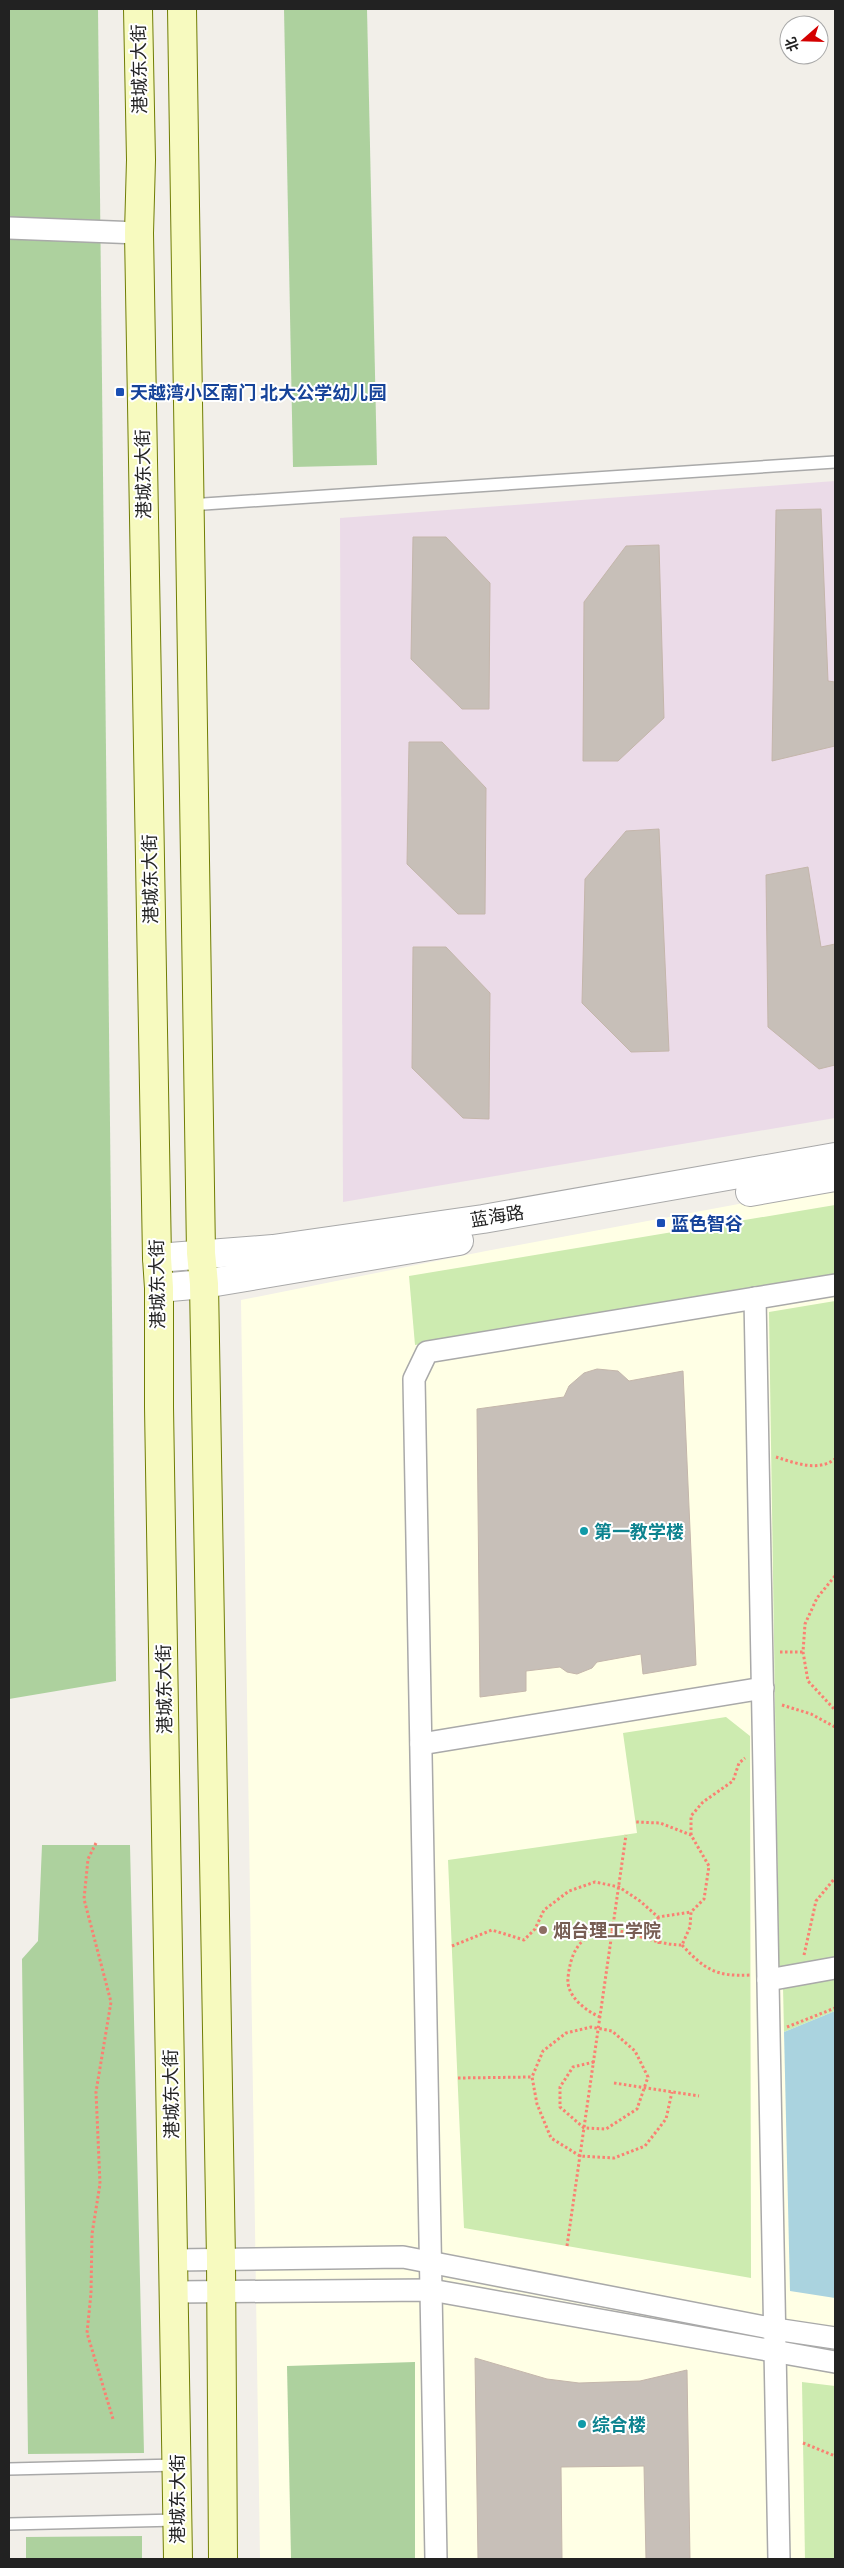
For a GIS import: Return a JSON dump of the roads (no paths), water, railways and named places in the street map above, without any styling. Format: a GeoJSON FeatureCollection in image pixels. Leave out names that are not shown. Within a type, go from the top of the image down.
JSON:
{"type":"FeatureCollection","features":[{"type":"Feature","properties":{"kind":"main road","name":"港城东大街"},"geometry":{"type":"LineString","coordinates":[[138,9],[139,233],[159,1288],[158,1407],[178,2465],[178,2559]]}},
{"type":"Feature","properties":{"kind":"main road"},"geometry":{"type":"LineString","coordinates":[[182,9],[201,1254],[204,1284],[221,2260],[223,2559]]}},
{"type":"Feature","properties":{"kind":"street"},"geometry":{"type":"LineString","coordinates":[[9,228],[139,233]]}},
{"type":"Feature","properties":{"kind":"street","name":"蓝海路"},"geometry":{"type":"LineString","coordinates":[[157,1258],[273,1249],[483,1219],[835,1157]]}},
{"type":"Feature","properties":{"kind":"street","name":"蓝海路"},"geometry":{"type":"LineString","coordinates":[[159,1288],[204,1284],[835,1177]]}},
{"type":"Feature","properties":{"kind":"street"},"geometry":{"type":"LineString","coordinates":[[436,2559],[414,1379],[427,1352],[835,1285]]}},
{"type":"Feature","properties":{"kind":"street"},"geometry":{"type":"LineString","coordinates":[[756,1298],[769,1695],[759,1978],[775,2329],[779,2559]]}},
{"type":"Feature","properties":{"kind":"street"},"geometry":{"type":"LineString","coordinates":[[421,1744],[769,1695]]}},
{"type":"Feature","properties":{"kind":"street"},"geometry":{"type":"LineString","coordinates":[[759,1978],[835,1968]]}},
{"type":"Feature","properties":{"kind":"street"},"geometry":{"type":"LineString","coordinates":[[174,2260],[403,2257],[775,2329],[835,2338]]}},
{"type":"Feature","properties":{"kind":"street"},"geometry":{"type":"LineString","coordinates":[[174,2292],[431,2290],[775,2353],[835,2362]]}},
{"type":"Feature","properties":{"kind":"lane"},"geometry":{"type":"LineString","coordinates":[[189,505],[835,462]]}},
{"type":"Feature","properties":{"kind":"lane"},"geometry":{"type":"LineString","coordinates":[[9,2468],[178,2465]]}},
{"type":"Feature","properties":{"kind":"lane"},"geometry":{"type":"LineString","coordinates":[[9,2524],[178,2520]]}},
{"type":"Feature","properties":{"kind":"water"},"geometry":{"type":"Polygon","coordinates":[[[835,2011],[835,2298],[790,2291],[784,2032],[835,2011]]]}},
{"type":"Feature","properties":{"kind":"place","name":"天越湾小区南门 北大公学幼儿园"},"geometry":{"type":"Point","coordinates":[120,392]}},
{"type":"Feature","properties":{"kind":"place","name":"蓝色智谷"},"geometry":{"type":"Point","coordinates":[661,1223]}},
{"type":"Feature","properties":{"kind":"place","name":"第一教学楼"},"geometry":{"type":"Point","coordinates":[584,1531]}},
{"type":"Feature","properties":{"kind":"place","name":"烟台理工学院"},"geometry":{"type":"Point","coordinates":[543,1930]}},
{"type":"Feature","properties":{"kind":"place","name":"综合楼"},"geometry":{"type":"Point","coordinates":[582,2424]}}]}
